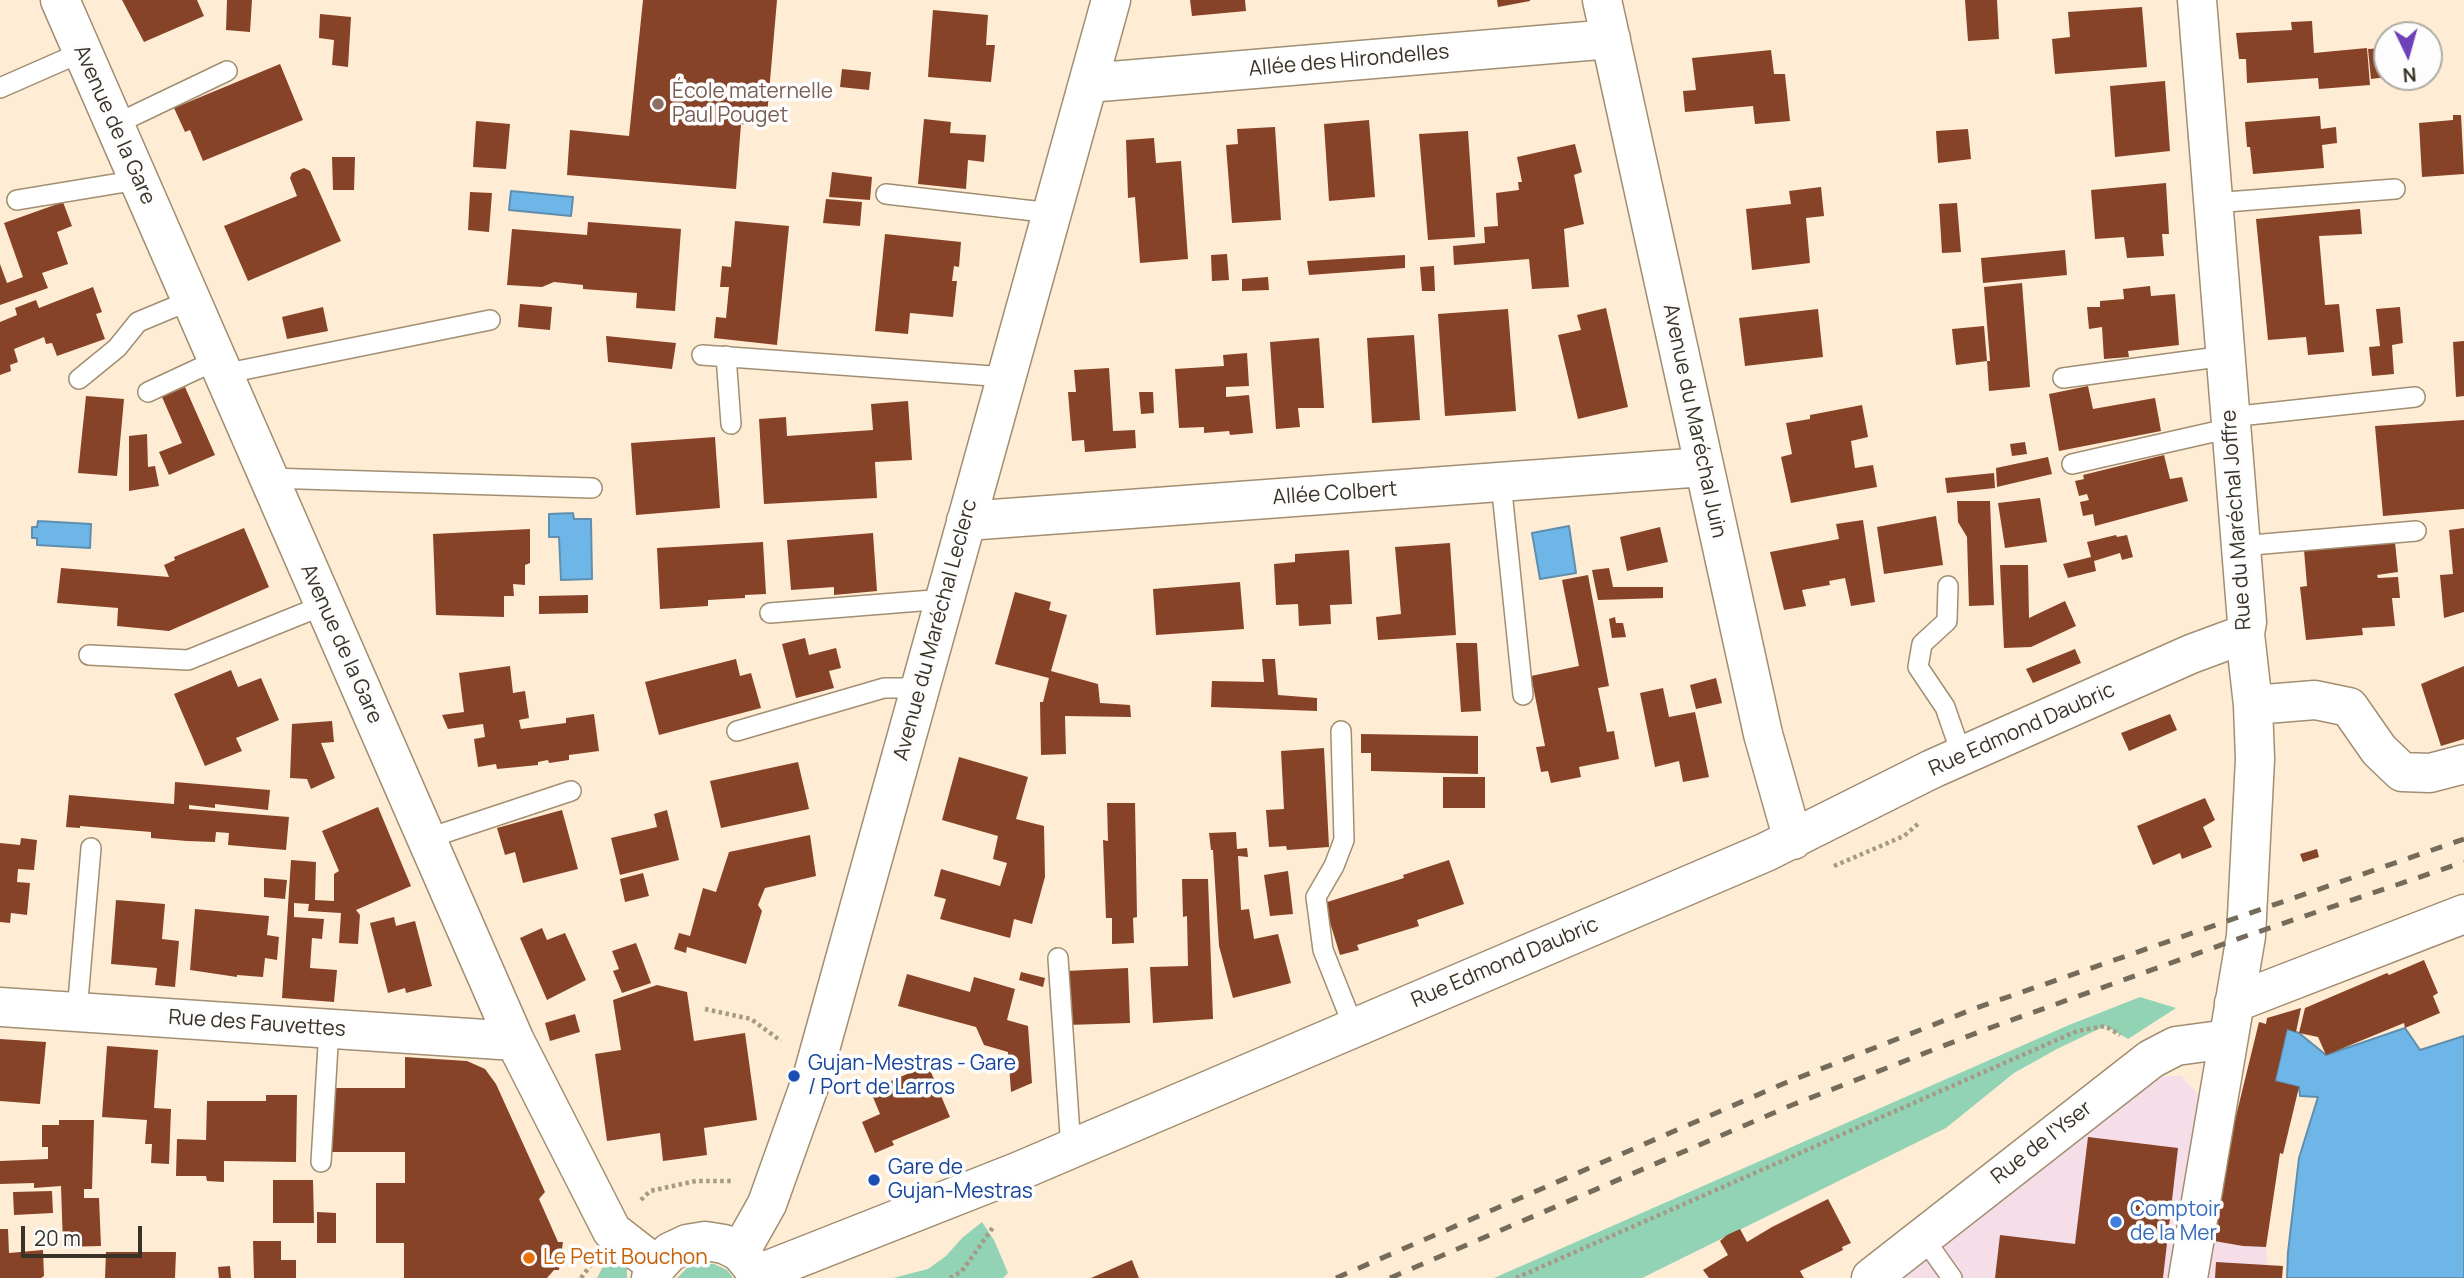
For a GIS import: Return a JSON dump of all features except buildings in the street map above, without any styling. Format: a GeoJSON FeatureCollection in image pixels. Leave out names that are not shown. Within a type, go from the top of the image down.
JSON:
{"type":"FeatureCollection","features":[{"type":"Feature","properties":{"kind":"street","name":"Avenue de la Gare"},"geometry":{"type":"LineString","coordinates":[[60,0],[515,1041],[612,1231],[654,1272]]}},
{"type":"Feature","properties":{"kind":"street","name":"Avenue du Maréchal Leclerc"},"geometry":{"type":"LineString","coordinates":[[752,1268],[767,1204],[816,1066],[1111,0]]}},
{"type":"Feature","properties":{"kind":"street","name":"Avenue du Maréchal Juin"},"geometry":{"type":"LineString","coordinates":[[1602,0],[1763,734],[1793,840]]}},
{"type":"Feature","properties":{"kind":"street","name":"Rue du Maréchal Joffre"},"geometry":{"type":"LineString","coordinates":[[2188,1278],[2246,936],[2255,759],[2253,705],[2245,634],[2247,622],[2197,0]]}},
{"type":"Feature","properties":{"kind":"street","name":"Allée des Hirondelles"},"geometry":{"type":"LineString","coordinates":[[1088,83],[1611,39]]}},
{"type":"Feature","properties":{"kind":"street","name":"Allée Colbert"},"geometry":{"type":"LineString","coordinates":[[966,521],[1704,467]]}},
{"type":"Feature","properties":{"kind":"street","name":"Rue Edmond Daubric"},"geometry":{"type":"LineString","coordinates":[[752,1268],[1071,1149],[1793,840],[1962,756],[2190,654],[2245,634]]}},
{"type":"Feature","properties":{"kind":"street"},"geometry":{"type":"LineString","coordinates":[[2253,705],[2315,700],[2349,707],[2379,750],[2402,772],[2430,773],[2464,764]]}},
{"type":"Feature","properties":{"kind":"street","name":"Rue de l'Yser"},"geometry":{"type":"LineString","coordinates":[[1871,1278],[2151,1059],[2464,914]]}},
{"type":"Feature","properties":{"kind":"street","name":"Rue des Fauvettes"},"geometry":{"type":"LineString","coordinates":[[0,1007],[515,1041]]}},
{"type":"Feature","properties":{"kind":"street"},"geometry":{"type":"LineString","coordinates":[[654,1272],[670,1252],[687,1244],[705,1241],[724,1244],[752,1268]]}},
{"type":"Feature","properties":{"kind":"lane"},"geometry":{"type":"LineString","coordinates":[[0,88],[82,52]]}},
{"type":"Feature","properties":{"kind":"lane"},"geometry":{"type":"LineString","coordinates":[[114,125],[227,71]]}},
{"type":"Feature","properties":{"kind":"lane"},"geometry":{"type":"LineString","coordinates":[[17,200],[138,180]]}},
{"type":"Feature","properties":{"kind":"lane"},"geometry":{"type":"LineString","coordinates":[[2213,203],[2395,189]]}},
{"type":"Feature","properties":{"kind":"lane"},"geometry":{"type":"LineString","coordinates":[[886,194],[1052,213]]}},
{"type":"Feature","properties":{"kind":"lane"},"geometry":{"type":"LineString","coordinates":[[79,379],[117,348],[138,321],[191,300]]}},
{"type":"Feature","properties":{"kind":"lane"},"geometry":{"type":"LineString","coordinates":[[148,392],[220,367],[490,320]]}},
{"type":"Feature","properties":{"kind":"lane"},"geometry":{"type":"LineString","coordinates":[[702,355],[1006,377]]}},
{"type":"Feature","properties":{"kind":"lane"},"geometry":{"type":"LineString","coordinates":[[726,356],[730,424]]}},
{"type":"Feature","properties":{"kind":"lane"},"geometry":{"type":"LineString","coordinates":[[2063,378],[2225,356]]}},
{"type":"Feature","properties":{"kind":"lane"},"geometry":{"type":"LineString","coordinates":[[2072,464],[2230,422],[2415,397]]}},
{"type":"Feature","properties":{"kind":"lane"},"geometry":{"type":"LineString","coordinates":[[269,478],[592,488]]}},
{"type":"Feature","properties":{"kind":"lane"},"geometry":{"type":"LineString","coordinates":[[1502,482],[1522,695]]}},
{"type":"Feature","properties":{"kind":"lane"},"geometry":{"type":"LineString","coordinates":[[2240,546],[2416,531]]}},
{"type":"Feature","properties":{"kind":"lane"},"geometry":{"type":"LineString","coordinates":[[1948,586],[1947,621],[1922,643],[1918,667],[1945,707],[1962,756]]}},
{"type":"Feature","properties":{"kind":"lane"},"geometry":{"type":"LineString","coordinates":[[769,613],[945,599]]}},
{"type":"Feature","properties":{"kind":"lane"},"geometry":{"type":"LineString","coordinates":[[89,655],[188,660],[324,605]]}},
{"type":"Feature","properties":{"kind":"lane"},"geometry":{"type":"LineString","coordinates":[[737,731],[884,688],[920,688]]}},
{"type":"Feature","properties":{"kind":"lane"},"geometry":{"type":"LineString","coordinates":[[1341,731],[1344,840],[1334,866],[1316,897],[1323,950],[1354,1028]]}},
{"type":"Feature","properties":{"kind":"lane"},"geometry":{"type":"LineString","coordinates":[[426,839],[571,791]]}},
{"type":"Feature","properties":{"kind":"lane"},"geometry":{"type":"LineString","coordinates":[[77,1012],[91,848]]}},
{"type":"Feature","properties":{"kind":"lane"},"geometry":{"type":"LineString","coordinates":[[1058,958],[1071,1149]]}},
{"type":"Feature","properties":{"kind":"lane"},"geometry":{"type":"LineString","coordinates":[[321,1162],[329,1029]]}},
{"type":"Feature","properties":{"kind":"lane"},"geometry":{"type":"LineString","coordinates":[[1923,1237],[1952,1278]]}},
{"type":"Feature","properties":{"kind":"path"},"geometry":{"type":"LineString","coordinates":[[705,1009],[751,1020],[816,1066]]}},
{"type":"Feature","properties":{"kind":"path"},"geometry":{"type":"LineString","coordinates":[[1516,1278],[2077,1031],[2105,1026],[2127,1039],[2151,1059]]}},
{"type":"Feature","properties":{"kind":"shaded area"},"geometry":{"type":"Polygon","coordinates":[[[2158,1076],[2181,1076],[2199,1095],[2177,1235],[2266,1247],[2269,1278],[1894,1278],[2158,1076]]]}},
{"type":"Feature","properties":{"kind":"green space"},"geometry":{"type":"Polygon","coordinates":[[[2140,997],[2176,1008],[2128,1039],[2105,1026],[2057,1049],[2014,1073],[1946,1128],[1642,1278],[1494,1278],[2069,1025],[2140,997]]]}},
{"type":"Feature","properties":{"kind":"green space"},"geometry":{"type":"Polygon","coordinates":[[[982,1222],[994,1240],[1008,1273],[1003,1278],[893,1278],[928,1269],[982,1222]]]}},
{"type":"Feature","properties":{"kind":"green space"},"geometry":{"type":"Polygon","coordinates":[[[612,1249],[627,1266],[627,1278],[597,1278],[612,1249]]]}},
{"type":"Feature","properties":{"kind":"green space"},"geometry":{"type":"Polygon","coordinates":[[[714,1264],[727,1270],[733,1278],[677,1278],[687,1268],[714,1264]]]}},
{"type":"Feature","properties":{"kind":"water"},"geometry":{"type":"Polygon","coordinates":[[[511,191],[573,197],[571,216],[509,210],[511,191]]]}},
{"type":"Feature","properties":{"kind":"water"},"geometry":{"type":"Polygon","coordinates":[[[573,513],[574,519],[591,519],[592,579],[561,580],[559,537],[549,537],[549,514],[573,513]]]}},
{"type":"Feature","properties":{"kind":"water"},"geometry":{"type":"Polygon","coordinates":[[[38,521],[91,524],[90,548],[37,545],[37,538],[32,538],[32,527],[37,527],[38,521]]]}},
{"type":"Feature","properties":{"kind":"water"},"geometry":{"type":"Polygon","coordinates":[[[1569,526],[1576,573],[1540,579],[1532,533],[1569,526]]]}},
{"type":"Feature","properties":{"kind":"water"},"geometry":{"type":"Polygon","coordinates":[[[2405,1028],[2420,1050],[2464,1036],[2464,1278],[2287,1278],[2299,1158],[2318,1097],[2300,1096],[2299,1087],[2275,1081],[2287,1029],[2299,1033],[2326,1055],[2405,1028]]]}},
{"type":"Feature","properties":{"kind":"railway"},"geometry":{"type":"LineString","coordinates":[[1336,1278],[1785,1083],[1976,1008],[2464,839]]}},
{"type":"Feature","properties":{"kind":"railway"},"geometry":{"type":"LineString","coordinates":[[1390,1278],[1792,1105],[1984,1030],[2246,936],[2464,862]]}},
{"type":"Feature","properties":{"kind":"place","name":"École maternelle Paul Pouget"},"geometry":{"type":"Point","coordinates":[658,104]}},
{"type":"Feature","properties":{"kind":"place","name":"Gujan-Mestras - Gare / Port de Larros"},"geometry":{"type":"Point","coordinates":[794,1076]}},
{"type":"Feature","properties":{"kind":"place","name":"Gare de Gujan-Mestras"},"geometry":{"type":"Point","coordinates":[874,1180]}},
{"type":"Feature","properties":{"kind":"place","name":"Comptoir de la Mer"},"geometry":{"type":"Point","coordinates":[2116,1222]}},
{"type":"Feature","properties":{"kind":"place","name":"Le Petit Bouchon"},"geometry":{"type":"Point","coordinates":[529,1258]}}]}
